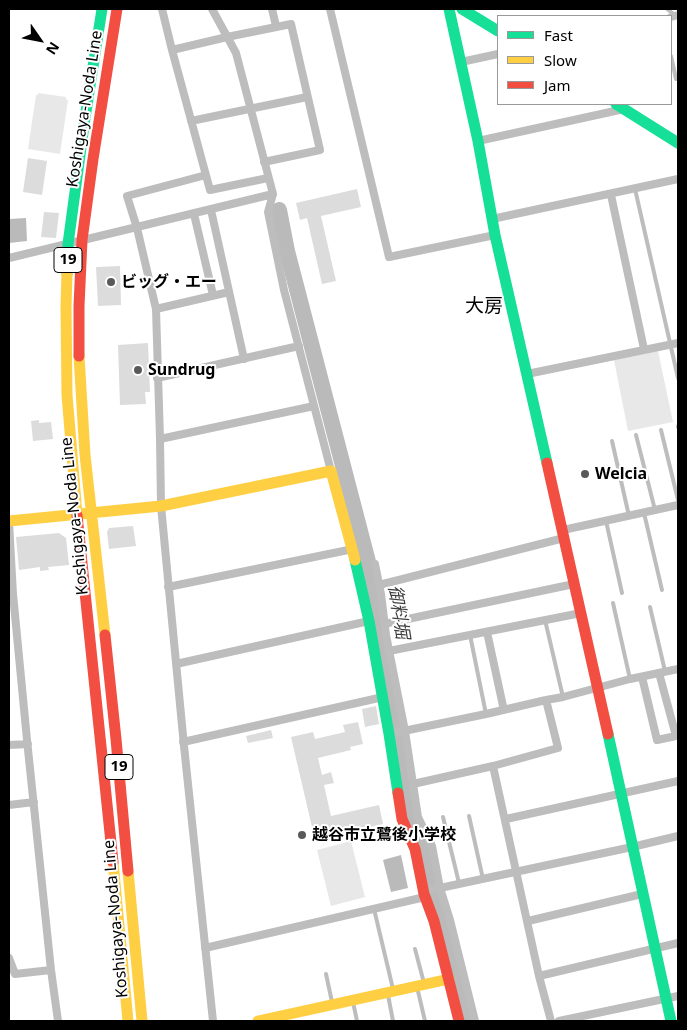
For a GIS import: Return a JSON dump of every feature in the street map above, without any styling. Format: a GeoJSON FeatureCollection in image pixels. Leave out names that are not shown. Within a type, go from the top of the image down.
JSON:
{"type":"FeatureCollection","features":[{"type":"Feature","properties":{"kind":"main road","name":"Koshigaya-Noda Line"},"geometry":{"type":"LineString","coordinates":[[102,9],[68,244],[66,306],[67,396],[77,514],[128,1021]]}},
{"type":"Feature","properties":{"kind":"main road","name":"Koshigaya-Noda Line"},"geometry":{"type":"LineString","coordinates":[[117,9],[82,240],[79,360],[90,512],[116,739],[142,1021]]}},
{"type":"Feature","properties":{"kind":"main road"},"geometry":{"type":"LineString","coordinates":[[449,9],[478,141],[492,219],[564,534],[671,1021]]}},
{"type":"Feature","properties":{"kind":"main road"},"geometry":{"type":"LineString","coordinates":[[462,9],[497,30]]}},
{"type":"Feature","properties":{"kind":"main road"},"geometry":{"type":"LineString","coordinates":[[620,106],[678,143]]}},
{"type":"Feature","properties":{"kind":"main road"},"geometry":{"type":"LineString","coordinates":[[9,522],[161,506],[331,471],[353,549],[369,621],[391,734],[402,819],[431,891],[434,921],[459,1021]]}},
{"type":"Feature","properties":{"kind":"main road"},"geometry":{"type":"LineString","coordinates":[[258,1021],[449,979]]}},
{"type":"Feature","properties":{"kind":"street"},"geometry":{"type":"LineString","coordinates":[[162,9],[210,190],[268,178]]}},
{"type":"Feature","properties":{"kind":"street"},"geometry":{"type":"LineString","coordinates":[[212,9],[236,53],[273,194],[268,212],[284,290],[331,471]]}},
{"type":"Feature","properties":{"kind":"street"},"geometry":{"type":"LineString","coordinates":[[272,9],[276,26]]}},
{"type":"Feature","properties":{"kind":"street"},"geometry":{"type":"LineString","coordinates":[[330,9],[389,257],[496,235]]}},
{"type":"Feature","properties":{"kind":"street"},"geometry":{"type":"LineString","coordinates":[[172,50],[291,24],[320,150],[264,162]]}},
{"type":"Feature","properties":{"kind":"street"},"geometry":{"type":"LineString","coordinates":[[461,62],[497,54]]}},
{"type":"Feature","properties":{"kind":"street"},"geometry":{"type":"LineString","coordinates":[[191,121],[308,97]]}},
{"type":"Feature","properties":{"kind":"street"},"geometry":{"type":"LineString","coordinates":[[478,141],[620,106]]}},
{"type":"Feature","properties":{"kind":"street"},"geometry":{"type":"LineString","coordinates":[[206,175],[127,196],[137,228],[156,309],[161,506],[183,742],[213,1021]]}},
{"type":"Feature","properties":{"kind":"street"},"geometry":{"type":"LineString","coordinates":[[492,219],[611,195],[678,179]]}},
{"type":"Feature","properties":{"kind":"street"},"geometry":{"type":"LineString","coordinates":[[9,258],[273,194]]}},
{"type":"Feature","properties":{"kind":"street"},"geometry":{"type":"LineString","coordinates":[[611,195],[644,349]]}},
{"type":"Feature","properties":{"kind":"street"},"geometry":{"type":"LineString","coordinates":[[211,210],[244,359]]}},
{"type":"Feature","properties":{"kind":"street"},"geometry":{"type":"LineString","coordinates":[[194,214],[214,295]]}},
{"type":"Feature","properties":{"kind":"street"},"geometry":{"type":"LineString","coordinates":[[156,309],[229,292]]}},
{"type":"Feature","properties":{"kind":"street"},"geometry":{"type":"LineString","coordinates":[[527,374],[675,344]]}},
{"type":"Feature","properties":{"kind":"street"},"geometry":{"type":"LineString","coordinates":[[157,378],[298,346]]}},
{"type":"Feature","properties":{"kind":"street"},"geometry":{"type":"LineString","coordinates":[[160,439],[314,406]]}},
{"type":"Feature","properties":{"kind":"street"},"geometry":{"type":"LineString","coordinates":[[379,585],[606,521],[678,505]]}},
{"type":"Feature","properties":{"kind":"street"},"geometry":{"type":"LineString","coordinates":[[9,522],[11,594],[18,638],[51,970],[58,1021]]}},
{"type":"Feature","properties":{"kind":"street"},"geometry":{"type":"LineString","coordinates":[[168,587],[353,549]]}},
{"type":"Feature","properties":{"kind":"street"},"geometry":{"type":"LineString","coordinates":[[375,564],[418,817],[432,846],[431,891],[450,920],[474,1021]]}},
{"type":"Feature","properties":{"kind":"street"},"geometry":{"type":"LineString","coordinates":[[384,624],[574,584]]}},
{"type":"Feature","properties":{"kind":"street"},"geometry":{"type":"LineString","coordinates":[[389,651],[581,613]]}},
{"type":"Feature","properties":{"kind":"street"},"geometry":{"type":"LineString","coordinates":[[176,664],[369,621]]}},
{"type":"Feature","properties":{"kind":"street"},"geometry":{"type":"LineString","coordinates":[[487,632],[503,706]]}},
{"type":"Feature","properties":{"kind":"street"},"geometry":{"type":"LineString","coordinates":[[9,640],[18,638]]}},
{"type":"Feature","properties":{"kind":"street"},"geometry":{"type":"LineString","coordinates":[[391,734],[563,697],[678,668]]}},
{"type":"Feature","properties":{"kind":"street"},"geometry":{"type":"LineString","coordinates":[[642,677],[658,740],[676,736],[662,672]]}},
{"type":"Feature","properties":{"kind":"street"},"geometry":{"type":"LineString","coordinates":[[183,742],[383,697]]}},
{"type":"Feature","properties":{"kind":"street"},"geometry":{"type":"LineString","coordinates":[[413,784],[493,766],[558,748],[546,700]]}},
{"type":"Feature","properties":{"kind":"street"},"geometry":{"type":"LineString","coordinates":[[9,746],[28,744]]}},
{"type":"Feature","properties":{"kind":"street"},"geometry":{"type":"LineString","coordinates":[[493,766],[551,1021]]}},
{"type":"Feature","properties":{"kind":"street"},"geometry":{"type":"LineString","coordinates":[[506,819],[678,781]]}},
{"type":"Feature","properties":{"kind":"street"},"geometry":{"type":"LineString","coordinates":[[9,804],[34,802]]}},
{"type":"Feature","properties":{"kind":"street"},"geometry":{"type":"LineString","coordinates":[[205,948],[374,909],[460,884],[632,848],[678,836]]}},
{"type":"Feature","properties":{"kind":"street"},"geometry":{"type":"LineString","coordinates":[[528,921],[642,894]]}},
{"type":"Feature","properties":{"kind":"street"},"geometry":{"type":"LineString","coordinates":[[540,976],[678,943]]}},
{"type":"Feature","properties":{"kind":"street"},"geometry":{"type":"LineString","coordinates":[[9,958],[15,974],[51,970]]}},
{"type":"Feature","properties":{"kind":"street"},"geometry":{"type":"LineString","coordinates":[[559,1021],[678,996]]}},
{"type":"Feature","properties":{"kind":"lane"},"geometry":{"type":"LineString","coordinates":[[667,9],[675,16]]}},
{"type":"Feature","properties":{"kind":"lane"},"geometry":{"type":"LineString","coordinates":[[672,61],[676,79],[678,79]]}},
{"type":"Feature","properties":{"kind":"lane"},"geometry":{"type":"LineString","coordinates":[[635,189],[675,344],[678,378]]}},
{"type":"Feature","properties":{"kind":"lane"},"geometry":{"type":"LineString","coordinates":[[662,430],[678,500]]}},
{"type":"Feature","properties":{"kind":"lane"},"geometry":{"type":"LineString","coordinates":[[636,435],[655,510]]}},
{"type":"Feature","properties":{"kind":"lane"},"geometry":{"type":"LineString","coordinates":[[612,441],[629,516]]}},
{"type":"Feature","properties":{"kind":"lane"},"geometry":{"type":"LineString","coordinates":[[644,512],[662,590]]}},
{"type":"Feature","properties":{"kind":"lane"},"geometry":{"type":"LineString","coordinates":[[606,521],[622,593]]}},
{"type":"Feature","properties":{"kind":"lane"},"geometry":{"type":"LineString","coordinates":[[614,603],[630,679]]}},
{"type":"Feature","properties":{"kind":"lane"},"geometry":{"type":"LineString","coordinates":[[650,607],[662,672]]}},
{"type":"Feature","properties":{"kind":"lane"},"geometry":{"type":"LineString","coordinates":[[545,620],[563,697]]}},
{"type":"Feature","properties":{"kind":"lane"},"geometry":{"type":"LineString","coordinates":[[470,635],[486,714]]}},
{"type":"Feature","properties":{"kind":"lane"},"geometry":{"type":"LineString","coordinates":[[469,816],[483,879]]}},
{"type":"Feature","properties":{"kind":"lane"},"geometry":{"type":"LineString","coordinates":[[442,817],[460,884]]}},
{"type":"Feature","properties":{"kind":"lane"},"geometry":{"type":"LineString","coordinates":[[374,909],[390,992],[393,1021]]}},
{"type":"Feature","properties":{"kind":"lane"},"geometry":{"type":"LineString","coordinates":[[415,949],[426,1021]]}},
{"type":"Feature","properties":{"kind":"lane"},"geometry":{"type":"LineString","coordinates":[[326,974],[333,1005]]}},
{"type":"Feature","properties":{"kind":"lane"},"geometry":{"type":"LineString","coordinates":[[352,1000],[357,1021]]}},
{"type":"Feature","properties":{"kind":"shaded area"},"geometry":{"type":"Polygon","coordinates":[[[38,93],[66,97],[68,100],[60,154],[28,149],[36,95],[38,93]]]}},
{"type":"Feature","properties":{"kind":"shaded area"},"geometry":{"type":"Polygon","coordinates":[[[26,218],[27,241],[9,243],[9,219],[26,218]]]}},
{"type":"Feature","properties":{"kind":"shaded area"},"geometry":{"type":"Polygon","coordinates":[[[658,351],[673,422],[628,431],[614,360],[658,351]]]}},
{"type":"Feature","properties":{"kind":"shaded area"},"geometry":{"type":"Polygon","coordinates":[[[351,841],[365,897],[331,906],[317,850],[351,841]]]}},
{"type":"Feature","properties":{"kind":"shaded area"},"geometry":{"type":"Polygon","coordinates":[[[401,855],[408,888],[391,892],[383,860],[401,855]]]}},
{"type":"Feature","properties":{"kind":"building"},"geometry":{"type":"Polygon","coordinates":[[[28,158],[47,161],[42,195],[23,192],[28,158]]]}},
{"type":"Feature","properties":{"kind":"building"},"geometry":{"type":"Polygon","coordinates":[[[357,189],[361,207],[321,216],[336,281],[322,284],[307,218],[300,220],[296,203],[357,189]]]}},
{"type":"Feature","properties":{"kind":"building"},"geometry":{"type":"Polygon","coordinates":[[[44,212],[59,213],[56,238],[41,237],[44,212]]]}},
{"type":"Feature","properties":{"kind":"building"},"geometry":{"type":"Polygon","coordinates":[[[120,266],[121,305],[98,306],[96,267],[120,266]]]}},
{"type":"Feature","properties":{"kind":"building"},"geometry":{"type":"Polygon","coordinates":[[[148,343],[150,392],[145,392],[146,404],[120,405],[118,345],[148,343]]]}},
{"type":"Feature","properties":{"kind":"building"},"geometry":{"type":"Polygon","coordinates":[[[39,420],[39,423],[51,422],[53,439],[33,441],[31,421],[39,420]]]}},
{"type":"Feature","properties":{"kind":"building"},"geometry":{"type":"Polygon","coordinates":[[[133,526],[136,546],[109,549],[107,532],[109,528],[133,526]]]}},
{"type":"Feature","properties":{"kind":"building"},"geometry":{"type":"Polygon","coordinates":[[[59,533],[66,538],[69,565],[48,567],[49,570],[40,571],[40,567],[19,570],[16,537],[59,533]]]}},
{"type":"Feature","properties":{"kind":"building"},"geometry":{"type":"Polygon","coordinates":[[[376,706],[379,724],[365,727],[362,709],[376,706]]]}},
{"type":"Feature","properties":{"kind":"building"},"geometry":{"type":"Polygon","coordinates":[[[358,722],[363,744],[350,747],[351,750],[318,758],[322,775],[331,772],[334,783],[324,785],[331,816],[379,805],[383,824],[315,840],[291,737],[313,732],[315,739],[345,732],[343,725],[358,722]]]}},
{"type":"Feature","properties":{"kind":"building"},"geometry":{"type":"Polygon","coordinates":[[[271,730],[273,738],[248,743],[246,736],[271,730]]]}},
{"type":"Feature","properties":{"kind":"waterway","name":"御料堀"},"geometry":{"type":"LineString","coordinates":[[279,210],[287,251],[372,577],[410,816],[424,842],[466,1021]]}},
{"type":"Feature","properties":{"kind":"traffic: fast"},"geometry":{"type":"LineString","coordinates":[[67,274],[68,244],[102,9]]}},
{"type":"Feature","properties":{"kind":"traffic: fast"},"geometry":{"type":"LineString","coordinates":[[449,9],[478,141],[495,235],[547,463]]}},
{"type":"Feature","properties":{"kind":"traffic: fast"},"geometry":{"type":"LineString","coordinates":[[462,9],[497,30]]}},
{"type":"Feature","properties":{"kind":"traffic: fast"},"geometry":{"type":"LineString","coordinates":[[618,105],[678,143]]}},
{"type":"Feature","properties":{"kind":"traffic: fast"},"geometry":{"type":"LineString","coordinates":[[355,560],[369,621],[398,793]]}},
{"type":"Feature","properties":{"kind":"traffic: fast"},"geometry":{"type":"LineString","coordinates":[[608,734],[671,1021]]}},
{"type":"Feature","properties":{"kind":"traffic: slow"},"geometry":{"type":"LineString","coordinates":[[67,274],[67,395],[77,515]]}},
{"type":"Feature","properties":{"kind":"traffic: slow"},"geometry":{"type":"LineString","coordinates":[[79,356],[85,455],[105,635]]}},
{"type":"Feature","properties":{"kind":"traffic: slow"},"geometry":{"type":"LineString","coordinates":[[9,521],[161,506],[331,471],[355,560]]}},
{"type":"Feature","properties":{"kind":"traffic: slow"},"geometry":{"type":"LineString","coordinates":[[113,862],[128,1021]]}},
{"type":"Feature","properties":{"kind":"traffic: slow"},"geometry":{"type":"LineString","coordinates":[[128,871],[142,1021]]}},
{"type":"Feature","properties":{"kind":"traffic: slow"},"geometry":{"type":"LineString","coordinates":[[258,1021],[449,979]]}},
{"type":"Feature","properties":{"kind":"traffic: jam"},"geometry":{"type":"LineString","coordinates":[[79,356],[82,240],[117,9]]}},
{"type":"Feature","properties":{"kind":"traffic: jam"},"geometry":{"type":"LineString","coordinates":[[547,463],[608,734]]}},
{"type":"Feature","properties":{"kind":"traffic: jam"},"geometry":{"type":"LineString","coordinates":[[77,515],[113,862]]}},
{"type":"Feature","properties":{"kind":"traffic: jam"},"geometry":{"type":"LineString","coordinates":[[105,635],[128,871]]}},
{"type":"Feature","properties":{"kind":"traffic: jam"},"geometry":{"type":"LineString","coordinates":[[398,793],[402,819],[415,849],[424,894],[434,921],[459,1021]]}},
{"type":"Feature","properties":{"kind":"place","name":"ビッグ・エー"},"geometry":{"type":"Point","coordinates":[111,282]}},
{"type":"Feature","properties":{"kind":"place","name":"Sundrug"},"geometry":{"type":"Point","coordinates":[138,370]}},
{"type":"Feature","properties":{"kind":"place","name":"Welcia"},"geometry":{"type":"Point","coordinates":[585,474]}},
{"type":"Feature","properties":{"kind":"place","name":"越谷市立鷺後小学校"},"geometry":{"type":"Point","coordinates":[302,835]}},
{"type":"Feature","properties":{"kind":"district","name":"大房"},"geometry":{"type":"Point","coordinates":[484,307]}}]}
